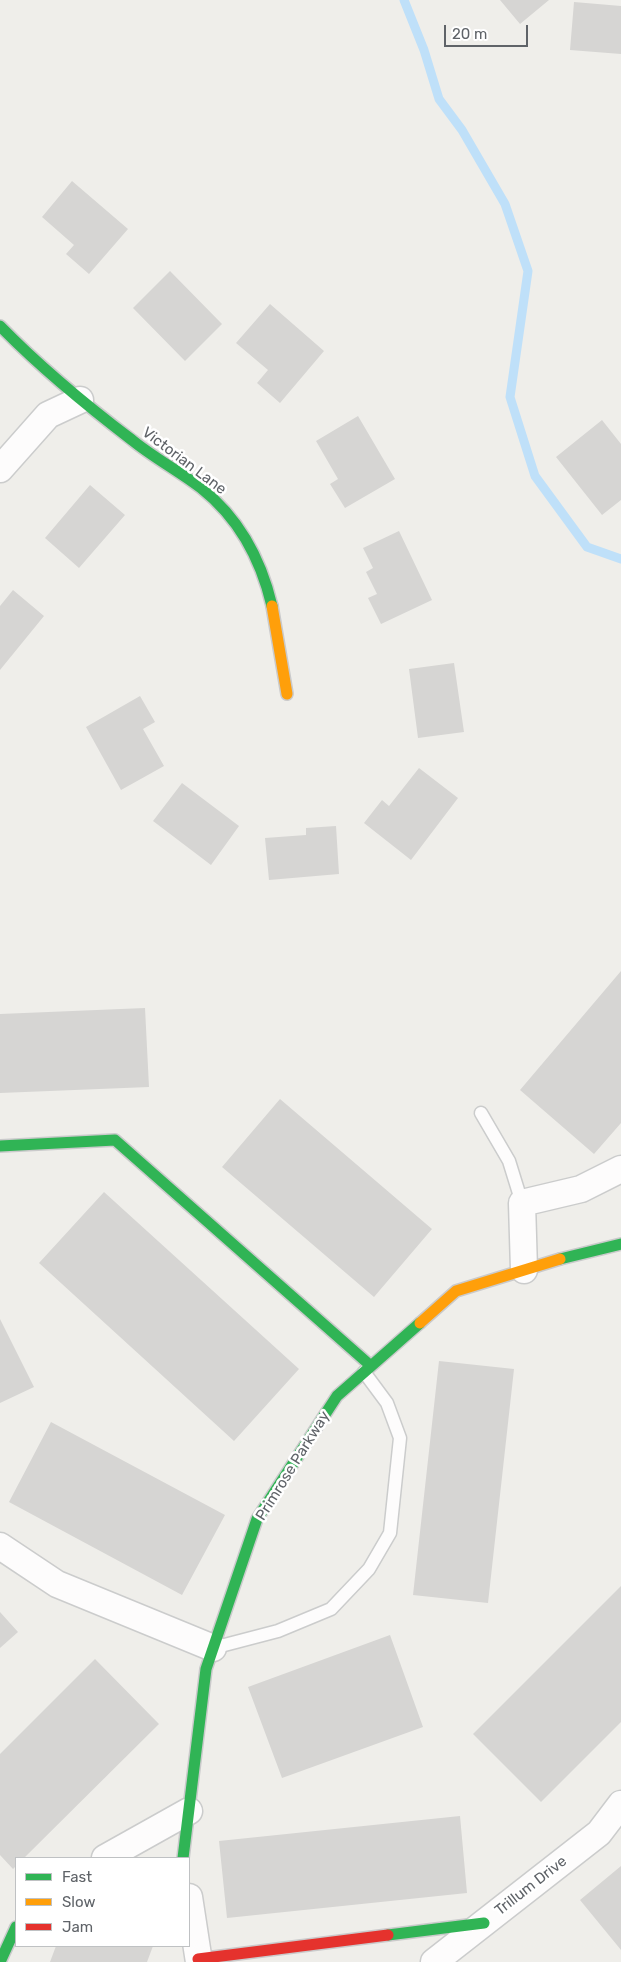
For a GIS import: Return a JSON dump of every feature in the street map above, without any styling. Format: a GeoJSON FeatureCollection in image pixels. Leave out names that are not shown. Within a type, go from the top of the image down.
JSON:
{"type":"FeatureCollection","features":[{"type":"Feature","properties":{"kind":"street","name":"Victorian Lane"},"geometry":{"type":"LineString","coordinates":[[0,326],[34,362],[80,400],[167,467],[195,484],[225,510],[247,539],[262,569],[271,601],[287,694]]}},
{"type":"Feature","properties":{"kind":"street"},"geometry":{"type":"LineString","coordinates":[[0,469],[48,415],[80,400]]}},
{"type":"Feature","properties":{"kind":"street"},"geometry":{"type":"LineString","coordinates":[[0,1146],[115,1140],[367,1369]]}},
{"type":"Feature","properties":{"kind":"street"},"geometry":{"type":"LineString","coordinates":[[524,1270],[522,1203],[581,1189],[621,1169]]}},
{"type":"Feature","properties":{"kind":"street","name":"Primrose Parkway"},"geometry":{"type":"LineString","coordinates":[[183,1857],[206,1669],[213,1648],[257,1519],[337,1396],[456,1291],[524,1270],[621,1244]]}},
{"type":"Feature","properties":{"kind":"street"},"geometry":{"type":"LineString","coordinates":[[0,1546],[57,1584],[213,1648]]}},
{"type":"Feature","properties":{"kind":"street","name":"Trillum Drive"},"geometry":{"type":"LineString","coordinates":[[434,1962],[599,1833],[621,1804]]}},
{"type":"Feature","properties":{"kind":"street"},"geometry":{"type":"LineString","coordinates":[[107,1857],[189,1811]]}},
{"type":"Feature","properties":{"kind":"street"},"geometry":{"type":"LineString","coordinates":[[190,1904],[198,1960],[484,1923]]}},
{"type":"Feature","properties":{"kind":"street"},"geometry":{"type":"LineString","coordinates":[[0,1962],[15,1929]]}},
{"type":"Feature","properties":{"kind":"lane"},"geometry":{"type":"LineString","coordinates":[[481,1113],[509,1161],[522,1203]]}},
{"type":"Feature","properties":{"kind":"lane"},"geometry":{"type":"LineString","coordinates":[[213,1648],[278,1631],[331,1609],[369,1569],[390,1533],[400,1438],[387,1403],[367,1369]]}},
{"type":"Feature","properties":{"kind":"building"},"geometry":{"type":"Polygon","coordinates":[[[500,0],[549,0],[520,24],[500,0]]]}},
{"type":"Feature","properties":{"kind":"building"},"geometry":{"type":"Polygon","coordinates":[[[574,2],[621,6],[621,54],[570,50],[574,2]]]}},
{"type":"Feature","properties":{"kind":"building"},"geometry":{"type":"Polygon","coordinates":[[[72,181],[128,229],[89,274],[66,254],[74,245],[42,217],[72,181]]]}},
{"type":"Feature","properties":{"kind":"building"},"geometry":{"type":"Polygon","coordinates":[[[170,271],[222,324],[185,361],[133,308],[170,271]]]}},
{"type":"Feature","properties":{"kind":"building"},"geometry":{"type":"Polygon","coordinates":[[[270,304],[324,351],[280,403],[257,383],[268,370],[236,343],[270,304]]]}},
{"type":"Feature","properties":{"kind":"building"},"geometry":{"type":"Polygon","coordinates":[[[358,416],[395,479],[345,508],[330,484],[338,479],[316,441],[358,416]]]}},
{"type":"Feature","properties":{"kind":"building"},"geometry":{"type":"Polygon","coordinates":[[[602,420],[621,444],[621,500],[602,515],[556,457],[602,420]]]}},
{"type":"Feature","properties":{"kind":"building"},"geometry":{"type":"Polygon","coordinates":[[[90,485],[125,515],[79,568],[45,538],[90,485]]]}},
{"type":"Feature","properties":{"kind":"building"},"geometry":{"type":"Polygon","coordinates":[[[399,531],[432,600],[381,624],[368,598],[377,594],[366,572],[373,568],[363,548],[399,531]]]}},
{"type":"Feature","properties":{"kind":"building"},"geometry":{"type":"Polygon","coordinates":[[[13,590],[44,616],[0,670],[0,606],[13,590]]]}},
{"type":"Feature","properties":{"kind":"building"},"geometry":{"type":"Polygon","coordinates":[[[454,663],[464,732],[418,738],[409,669],[454,663]]]}},
{"type":"Feature","properties":{"kind":"building"},"geometry":{"type":"Polygon","coordinates":[[[140,696],[155,722],[143,729],[164,766],[121,790],[86,727],[140,696]]]}},
{"type":"Feature","properties":{"kind":"building"},"geometry":{"type":"Polygon","coordinates":[[[419,768],[458,798],[411,860],[364,823],[382,800],[389,806],[419,768]]]}},
{"type":"Feature","properties":{"kind":"building"},"geometry":{"type":"Polygon","coordinates":[[[182,783],[239,826],[211,865],[153,821],[182,783]]]}},
{"type":"Feature","properties":{"kind":"building"},"geometry":{"type":"Polygon","coordinates":[[[336,826],[339,874],[269,880],[265,838],[306,835],[306,828],[336,826]]]}},
{"type":"Feature","properties":{"kind":"building"},"geometry":{"type":"Polygon","coordinates":[[[621,971],[621,1123],[594,1154],[520,1090],[621,971]]]}},
{"type":"Feature","properties":{"kind":"building"},"geometry":{"type":"Polygon","coordinates":[[[145,1008],[149,1087],[0,1093],[0,1014],[145,1008]]]}},
{"type":"Feature","properties":{"kind":"building"},"geometry":{"type":"Polygon","coordinates":[[[280,1099],[432,1229],[374,1297],[222,1167],[280,1099]]]}},
{"type":"Feature","properties":{"kind":"building"},"geometry":{"type":"Polygon","coordinates":[[[104,1192],[299,1369],[234,1441],[39,1263],[104,1192]]]}},
{"type":"Feature","properties":{"kind":"building"},"geometry":{"type":"Polygon","coordinates":[[[0,1319],[34,1387],[0,1403],[0,1319]]]}},
{"type":"Feature","properties":{"kind":"building"},"geometry":{"type":"Polygon","coordinates":[[[439,1361],[514,1369],[488,1603],[413,1595],[439,1361]]]}},
{"type":"Feature","properties":{"kind":"building"},"geometry":{"type":"Polygon","coordinates":[[[51,1422],[225,1515],[182,1595],[9,1502],[51,1422]]]}},
{"type":"Feature","properties":{"kind":"building"},"geometry":{"type":"Polygon","coordinates":[[[621,1586],[621,1722],[541,1802],[473,1734],[621,1586]]]}},
{"type":"Feature","properties":{"kind":"building"},"geometry":{"type":"Polygon","coordinates":[[[0,1612],[18,1632],[0,1648],[0,1612]]]}},
{"type":"Feature","properties":{"kind":"building"},"geometry":{"type":"Polygon","coordinates":[[[390,1635],[423,1727],[282,1778],[248,1687],[390,1635]]]}},
{"type":"Feature","properties":{"kind":"building"},"geometry":{"type":"Polygon","coordinates":[[[95,1659],[159,1724],[25,1857],[15,1857],[15,1867],[13,1869],[0,1855],[0,1754],[95,1659]]]}},
{"type":"Feature","properties":{"kind":"building"},"geometry":{"type":"Polygon","coordinates":[[[460,1816],[467,1893],[227,1918],[219,1841],[460,1816]]]}},
{"type":"Feature","properties":{"kind":"building"},"geometry":{"type":"Polygon","coordinates":[[[621,1866],[621,1950],[580,1900],[621,1866]]]}},
{"type":"Feature","properties":{"kind":"building"},"geometry":{"type":"Polygon","coordinates":[[[56,1947],[153,1947],[147,1962],[50,1962],[56,1947]]]}},
{"type":"Feature","properties":{"kind":"waterway"},"geometry":{"type":"LineString","coordinates":[[404,0],[424,50],[439,99],[462,130],[505,204],[528,271],[510,397],[535,476],[587,547],[621,559]]}},
{"type":"Feature","properties":{"kind":"traffic: fast"},"geometry":{"type":"LineString","coordinates":[[0,326],[64,386],[140,447],[201,488],[215,500],[238,527],[247,541],[262,572],[272,606]]}},
{"type":"Feature","properties":{"kind":"traffic: fast"},"geometry":{"type":"LineString","coordinates":[[0,1146],[115,1140],[371,1366]]}},
{"type":"Feature","properties":{"kind":"traffic: fast"},"geometry":{"type":"LineString","coordinates":[[560,1259],[621,1244]]}},
{"type":"Feature","properties":{"kind":"traffic: fast"},"geometry":{"type":"LineString","coordinates":[[183,1857],[206,1669],[257,1519],[337,1396],[420,1323]]}},
{"type":"Feature","properties":{"kind":"traffic: fast"},"geometry":{"type":"LineString","coordinates":[[388,1935],[484,1923]]}},
{"type":"Feature","properties":{"kind":"traffic: fast"},"geometry":{"type":"LineString","coordinates":[[0,1962],[15,1929]]}},
{"type":"Feature","properties":{"kind":"traffic: slow"},"geometry":{"type":"LineString","coordinates":[[272,606],[287,694]]}},
{"type":"Feature","properties":{"kind":"traffic: slow"},"geometry":{"type":"LineString","coordinates":[[420,1323],[456,1291],[560,1259]]}},
{"type":"Feature","properties":{"kind":"traffic: jam"},"geometry":{"type":"LineString","coordinates":[[198,1959],[388,1935]]}}]}
